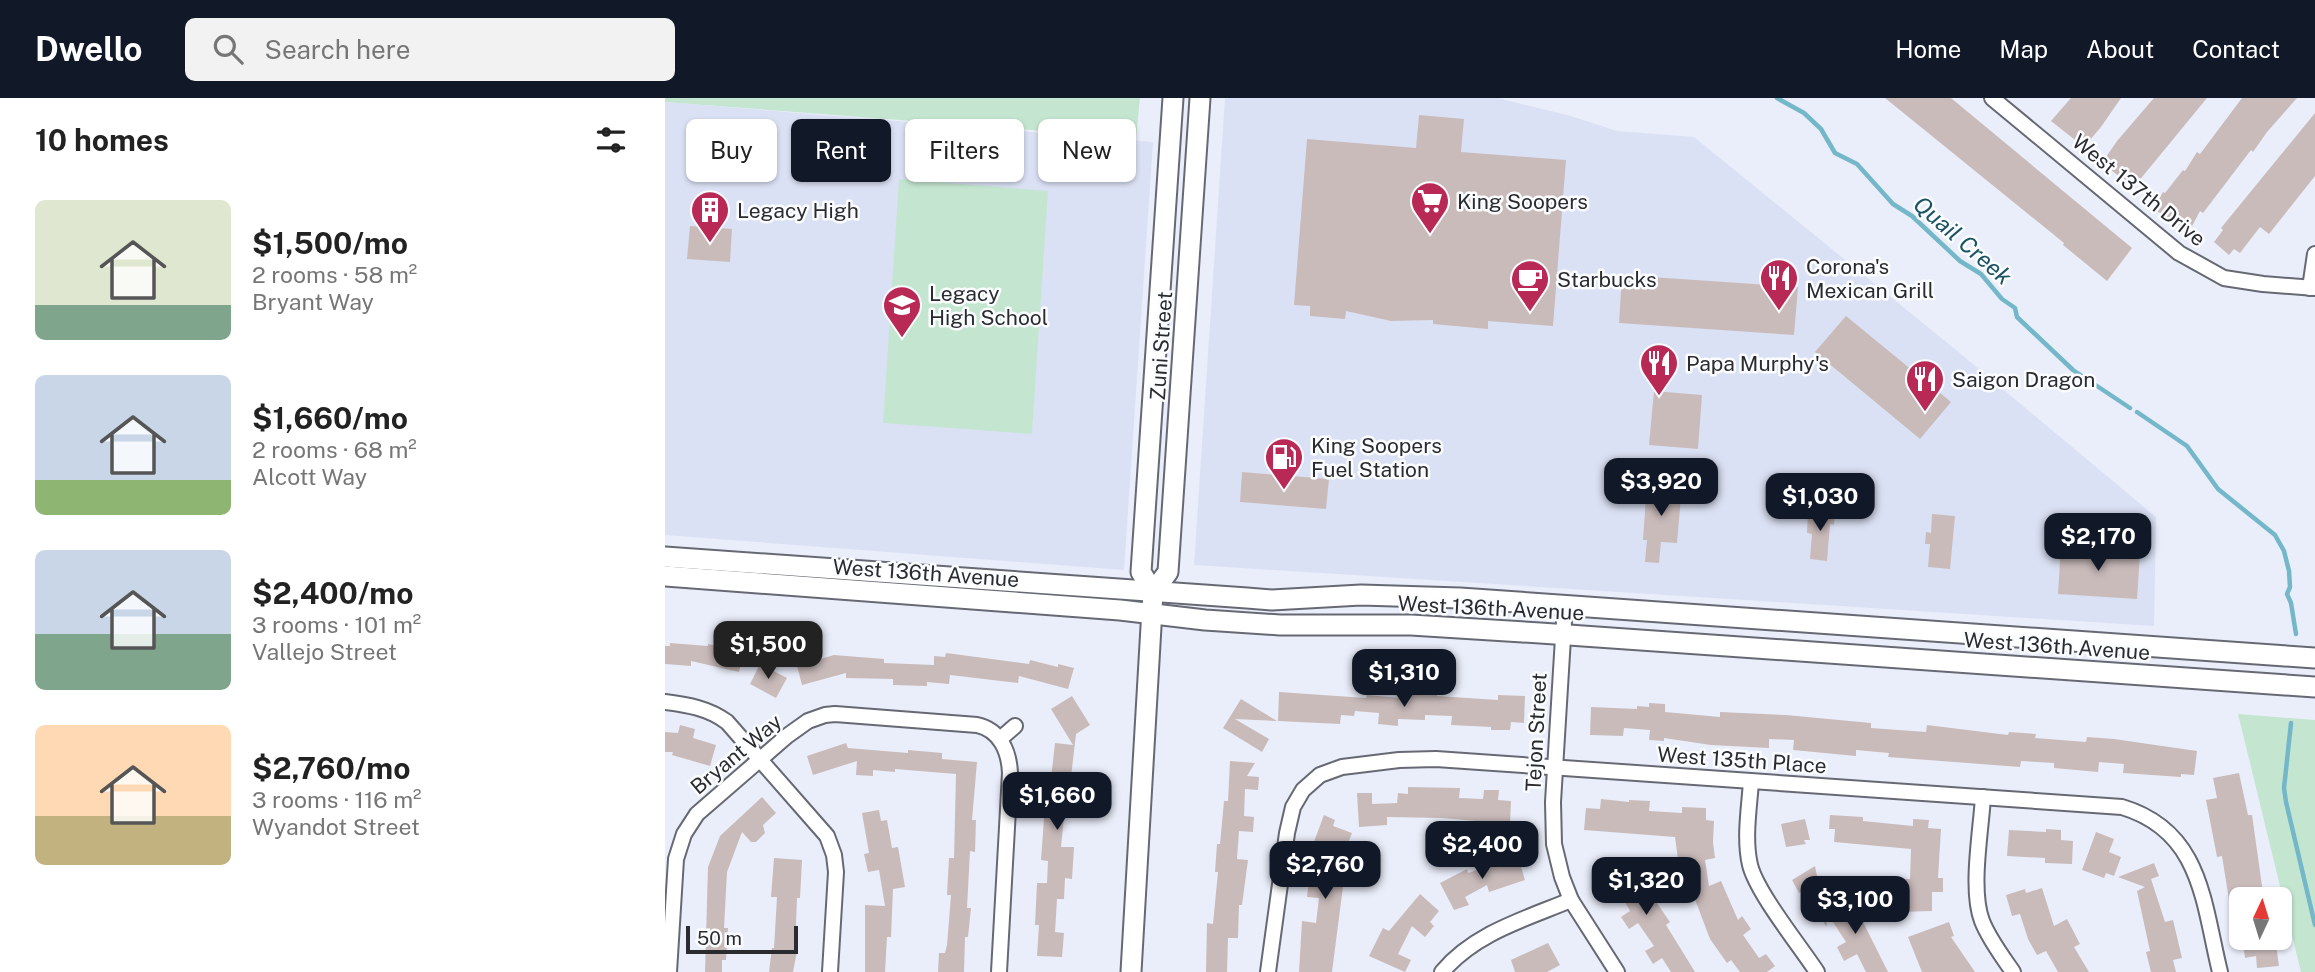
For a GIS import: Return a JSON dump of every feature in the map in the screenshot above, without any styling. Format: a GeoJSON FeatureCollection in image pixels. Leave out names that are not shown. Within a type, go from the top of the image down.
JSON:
{"type":"FeatureCollection","features":[{"type":"Feature","properties":{"kind":"main road","name":"Zuni Street"},"geometry":{"type":"LineString","coordinates":[[1131,972],[1153,592],[1141,572],[1173,98]]}},
{"type":"Feature","properties":{"kind":"main road","name":"Zuni Street"},"geometry":{"type":"LineString","coordinates":[[1153,592],[1168,572],[1200,98]]}},
{"type":"Feature","properties":{"kind":"main road","name":"West 136th Avenue"},"geometry":{"type":"LineString","coordinates":[[665,557],[700,569],[1280,625],[1411,625],[2315,687]]}},
{"type":"Feature","properties":{"kind":"main road","name":"West 136th Avenue"},"geometry":{"type":"LineString","coordinates":[[665,576],[700,569],[1272,600],[1408,596],[2315,658]]}},
{"type":"Feature","properties":{"kind":"street","name":"West 137th Drive"},"geometry":{"type":"LineString","coordinates":[[1992,98],[2179,253],[2224,278],[2313,288]]}},
{"type":"Feature","properties":{"kind":"street"},"geometry":{"type":"LineString","coordinates":[[2313,288],[2315,254]]}},
{"type":"Feature","properties":{"kind":"street","name":"Tejon Street"},"geometry":{"type":"LineString","coordinates":[[1565,606],[1555,768],[1555,844],[1562,877],[1571,900],[1617,972]]}},
{"type":"Feature","properties":{"kind":"street"},"geometry":{"type":"LineString","coordinates":[[665,702],[693,706],[714,713],[727,722],[821,828],[834,855],[836,872],[830,972]]}},
{"type":"Feature","properties":{"kind":"street","name":"Bryant Way"},"geometry":{"type":"LineString","coordinates":[[669,972],[676,859],[684,834],[697,814],[808,721],[825,715],[977,725],[985,727],[1000,739]]}},
{"type":"Feature","properties":{"kind":"street"},"geometry":{"type":"LineString","coordinates":[[999,972],[1010,773],[1010,759],[1000,739],[1015,726]]}},
{"type":"Feature","properties":{"kind":"street","name":"West 135th Place"},"geometry":{"type":"LineString","coordinates":[[1268,972],[1287,833],[1293,807],[1303,790],[1329,771],[1342,767],[1399,760],[1436,759],[2122,807],[2135,811],[2168,831],[2186,851],[2196,873],[2220,972]]}},
{"type":"Feature","properties":{"kind":"street"},"geometry":{"type":"LineString","coordinates":[[1751,782],[1748,843],[1752,870],[1817,972]]}},
{"type":"Feature","properties":{"kind":"street"},"geometry":{"type":"LineString","coordinates":[[1983,797],[1977,899],[1981,919],[2013,972]]}},
{"type":"Feature","properties":{"kind":"street"},"geometry":{"type":"LineString","coordinates":[[1443,972],[1464,949],[1489,934],[1571,900]]}},
{"type":"Feature","properties":{"kind":"shaded area"},"geometry":{"type":"Polygon","coordinates":[[[1225,98],[1498,98],[1571,116],[1617,131],[1694,137],[2156,517],[2154,626],[1194,565],[1225,98]]]}},
{"type":"Feature","properties":{"kind":"shaded area","name":"Legacy High School"},"geometry":{"type":"Polygon","coordinates":[[[665,102],[872,119],[791,119],[791,182],[891,182],[891,121],[905,122],[905,182],[1024,182],[1024,131],[1038,133],[1038,182],[1136,182],[1136,141],[1153,142],[1124,570],[665,535],[665,102]]]}},
{"type":"Feature","properties":{"kind":"green space"},"geometry":{"type":"Polygon","coordinates":[[[665,98],[1140,98],[1136,138],[1136,119],[1038,119],[1038,131],[1024,129],[1024,119],[905,120],[665,102],[665,98]]]}},
{"type":"Feature","properties":{"kind":"green space"},"geometry":{"type":"Polygon","coordinates":[[[899,179],[905,179],[905,182],[1048,191],[1032,434],[883,423],[899,179]]]}},
{"type":"Feature","properties":{"kind":"green space"},"geometry":{"type":"Polygon","coordinates":[[[2238,714],[2315,720],[2315,972],[2301,972],[2293,939],[2293,887],[2280,887],[2238,714]]]}},
{"type":"Feature","properties":{"kind":"building"},"geometry":{"type":"Polygon","coordinates":[[[1885,98],[1951,98],[2132,248],[2107,281],[1885,98]]]}},
{"type":"Feature","properties":{"kind":"building"},"geometry":{"type":"Polygon","coordinates":[[[2071,98],[2121,98],[2084,147],[2051,121],[2071,98]]]}},
{"type":"Feature","properties":{"kind":"building"},"geometry":{"type":"Polygon","coordinates":[[[2154,98],[2207,98],[2133,188],[2110,169],[2104,160],[2154,98]]]}},
{"type":"Feature","properties":{"kind":"building"},"geometry":{"type":"Polygon","coordinates":[[[2242,98],[2297,98],[2253,152],[2251,150],[2203,213],[2200,211],[2190,230],[2153,209],[2163,192],[2165,193],[2183,170],[2185,171],[2197,152],[2200,154],[2242,98]]]}},
{"type":"Feature","properties":{"kind":"building"},"geometry":{"type":"Polygon","coordinates":[[[2315,113],[2315,176],[2269,234],[2260,227],[2240,253],[2234,249],[2229,255],[2214,242],[2223,230],[2221,228],[2315,113]]]}},
{"type":"Feature","properties":{"kind":"building","name":"King Soopers"},"geometry":{"type":"Polygon","coordinates":[[[1419,115],[1464,119],[1461,152],[1566,160],[1553,326],[1488,321],[1488,329],[1433,324],[1433,320],[1391,321],[1346,311],[1345,319],[1310,316],[1310,306],[1294,305],[1307,139],[1416,148],[1419,115]]]}},
{"type":"Feature","properties":{"kind":"building","name":"Legacy High"},"geometry":{"type":"Polygon","coordinates":[[[690,226],[732,229],[730,262],[687,259],[690,226]]]}},
{"type":"Feature","properties":{"kind":"building"},"geometry":{"type":"Polygon","coordinates":[[[1622,275],[1798,287],[1794,335],[1619,323],[1622,275]]]}},
{"type":"Feature","properties":{"kind":"building"},"geometry":{"type":"Polygon","coordinates":[[[1846,316],[1951,402],[1920,439],[1815,352],[1846,316]]]}},
{"type":"Feature","properties":{"kind":"building"},"geometry":{"type":"Polygon","coordinates":[[[1654,391],[1702,395],[1698,449],[1649,445],[1654,391]]]}},
{"type":"Feature","properties":{"kind":"building","name":"King Soopers Fuel Station"},"geometry":{"type":"Polygon","coordinates":[[[1242,472],[1329,479],[1326,509],[1240,502],[1242,472]]]}},
{"type":"Feature","properties":{"kind":"building"},"geometry":{"type":"Polygon","coordinates":[[[1647,483],[1682,486],[1677,543],[1661,542],[1659,563],[1645,562],[1647,540],[1643,540],[1647,483]]]}},
{"type":"Feature","properties":{"kind":"building"},"geometry":{"type":"Polygon","coordinates":[[[1808,511],[1835,513],[1834,525],[1830,524],[1827,561],[1810,559],[1812,534],[1807,533],[1808,511]]]}},
{"type":"Feature","properties":{"kind":"building"},"geometry":{"type":"Polygon","coordinates":[[[1932,514],[1955,516],[1950,569],[1928,567],[1930,544],[1925,544],[1926,532],[1931,533],[1932,514]]]}},
{"type":"Feature","properties":{"kind":"building"},"geometry":{"type":"Polygon","coordinates":[[[2061,545],[2080,546],[2080,550],[2140,554],[2137,599],[2058,594],[2061,545]]]}},
{"type":"Feature","properties":{"kind":"building"},"geometry":{"type":"Polygon","coordinates":[[[670,643],[708,644],[743,652],[739,672],[691,661],[691,666],[665,664],[665,646],[670,646],[670,643]]]}},
{"type":"Feature","properties":{"kind":"building"},"geometry":{"type":"Polygon","coordinates":[[[946,653],[1029,664],[1030,660],[1074,668],[1068,689],[1019,676],[1018,683],[950,675],[949,684],[927,682],[927,686],[893,685],[893,679],[846,678],[846,673],[802,685],[797,666],[834,655],[884,659],[884,663],[934,665],[934,656],[945,657],[946,653]]]}},
{"type":"Feature","properties":{"kind":"building"},"geometry":{"type":"Polygon","coordinates":[[[760,664],[787,678],[776,698],[750,684],[760,664]]]}},
{"type":"Feature","properties":{"kind":"building"},"geometry":{"type":"Polygon","coordinates":[[[1279,692],[1410,699],[1411,692],[1437,692],[1437,696],[1498,700],[1498,695],[1525,696],[1524,723],[1511,722],[1510,730],[1491,730],[1491,727],[1451,725],[1452,716],[1425,715],[1425,720],[1398,719],[1398,726],[1378,724],[1379,713],[1355,711],[1354,716],[1341,715],[1340,724],[1278,721],[1279,692]]]}},
{"type":"Feature","properties":{"kind":"building"},"geometry":{"type":"Polygon","coordinates":[[[1072,696],[1090,725],[1076,734],[1068,803],[1071,803],[1070,816],[1064,816],[1061,847],[1074,847],[1072,879],[1065,878],[1064,899],[1057,899],[1055,932],[1064,933],[1062,957],[1037,956],[1037,883],[1047,883],[1048,861],[1041,860],[1045,804],[1042,803],[1043,787],[1050,788],[1055,743],[1073,745],[1051,709],[1072,696]]]}},
{"type":"Feature","properties":{"kind":"building"},"geometry":{"type":"Polygon","coordinates":[[[1241,699],[1277,721],[1235,719],[1269,739],[1262,752],[1223,728],[1241,699]]]}},
{"type":"Feature","properties":{"kind":"building"},"geometry":{"type":"Polygon","coordinates":[[[1649,703],[1665,704],[1665,712],[1720,717],[1720,712],[1786,715],[1871,723],[1871,728],[1926,732],[1927,725],[2008,735],[2009,732],[2036,734],[2035,738],[2086,742],[2087,737],[2114,739],[2197,751],[2194,775],[2181,774],[2181,777],[2123,773],[2124,764],[2099,762],[2098,772],[2054,768],[2054,763],[2021,761],[2020,767],[1888,757],[1889,753],[1856,750],[1856,756],[1793,750],[1794,740],[1769,739],[1769,748],[1711,745],[1664,738],[1664,741],[1649,740],[1650,730],[1624,728],[1623,736],[1590,735],[1591,707],[1637,709],[1637,706],[1649,707],[1649,703]]]}},
{"type":"Feature","properties":{"kind":"building"},"geometry":{"type":"Polygon","coordinates":[[[680,725],[695,729],[693,738],[716,745],[710,766],[672,755],[673,752],[665,752],[665,732],[678,733],[680,725]]]}},
{"type":"Feature","properties":{"kind":"building"},"geometry":{"type":"Polygon","coordinates":[[[846,743],[848,748],[942,753],[942,759],[977,762],[972,820],[976,820],[975,852],[970,851],[967,908],[971,908],[968,937],[965,937],[964,972],[938,972],[939,953],[945,953],[947,945],[951,895],[947,895],[949,858],[954,858],[956,774],[895,769],[895,772],[873,770],[873,776],[856,775],[857,761],[813,775],[807,756],[846,743]]]}},
{"type":"Feature","properties":{"kind":"building"},"geometry":{"type":"Polygon","coordinates":[[[1230,761],[1255,763],[1247,776],[1259,777],[1258,790],[1245,789],[1244,816],[1254,817],[1253,832],[1239,831],[1237,859],[1248,860],[1242,905],[1239,905],[1238,938],[1228,938],[1227,972],[1206,972],[1207,923],[1213,924],[1218,872],[1215,872],[1217,844],[1220,844],[1224,801],[1228,801],[1230,761]]]}},
{"type":"Feature","properties":{"kind":"building"},"geometry":{"type":"Polygon","coordinates":[[[2239,773],[2248,815],[2252,815],[2262,887],[2229,887],[2229,900],[2222,856],[2217,857],[2206,800],[2217,798],[2213,778],[2239,773]]]}},
{"type":"Feature","properties":{"kind":"building"},"geometry":{"type":"Polygon","coordinates":[[[1408,787],[1460,788],[1459,798],[1483,799],[1484,790],[1499,790],[1498,800],[1511,801],[1510,824],[1442,818],[1387,817],[1387,825],[1359,827],[1357,793],[1372,793],[1372,804],[1397,803],[1398,793],[1408,794],[1408,787]]]}},
{"type":"Feature","properties":{"kind":"building"},"geometry":{"type":"Polygon","coordinates":[[[762,797],[776,813],[763,825],[765,833],[756,842],[751,842],[742,832],[727,872],[724,928],[728,928],[726,960],[722,960],[722,972],[705,972],[708,867],[720,836],[762,797]]]}},
{"type":"Feature","properties":{"kind":"building"},"geometry":{"type":"Polygon","coordinates":[[[1601,799],[1650,801],[1649,811],[1682,813],[1682,807],[1706,808],[1706,820],[1714,821],[1715,858],[1705,860],[1709,886],[1721,881],[1738,920],[1742,916],[1751,929],[1743,935],[1759,958],[1766,954],[1775,966],[1767,972],[1740,972],[1731,960],[1727,963],[1710,939],[1688,881],[1681,882],[1675,837],[1584,830],[1586,808],[1600,809],[1601,799]]]}},
{"type":"Feature","properties":{"kind":"building"},"geometry":{"type":"Polygon","coordinates":[[[879,810],[881,821],[887,820],[892,848],[898,847],[905,887],[893,889],[891,937],[887,937],[885,972],[865,972],[865,905],[885,906],[879,870],[868,872],[864,854],[869,853],[862,813],[879,810]]]}},
{"type":"Feature","properties":{"kind":"building"},"geometry":{"type":"Polygon","coordinates":[[[1324,815],[1335,820],[1333,826],[1352,833],[1338,870],[1345,871],[1332,972],[1299,972],[1302,921],[1316,923],[1319,898],[1307,897],[1309,880],[1321,881],[1323,851],[1312,847],[1324,815]]]}},
{"type":"Feature","properties":{"kind":"building"},"geometry":{"type":"Polygon","coordinates":[[[1830,815],[1863,817],[1863,821],[1913,826],[1913,819],[1929,820],[1928,828],[1941,829],[1938,878],[1943,878],[1943,892],[1932,892],[1932,911],[1898,912],[1897,879],[1910,879],[1911,849],[1834,842],[1835,829],[1829,829],[1830,815]]]}},
{"type":"Feature","properties":{"kind":"building"},"geometry":{"type":"Polygon","coordinates":[[[1805,819],[1810,840],[1804,840],[1806,844],[1786,847],[1781,824],[1805,819]]]}},
{"type":"Feature","properties":{"kind":"building"},"geometry":{"type":"Polygon","coordinates":[[[2046,829],[2061,830],[2061,840],[2073,841],[2072,864],[2045,863],[2045,858],[2007,856],[2009,830],[2046,832],[2046,829]]]}},
{"type":"Feature","properties":{"kind":"building"},"geometry":{"type":"Polygon","coordinates":[[[2096,832],[2114,839],[2109,852],[2121,857],[2114,876],[2106,873],[2104,878],[2082,870],[2096,832]]]}},
{"type":"Feature","properties":{"kind":"building"},"geometry":{"type":"Polygon","coordinates":[[[1518,857],[1525,880],[1489,892],[1487,885],[1465,897],[1469,905],[1454,910],[1440,883],[1467,869],[1468,873],[1518,857]]]}},
{"type":"Feature","properties":{"kind":"building"},"geometry":{"type":"Polygon","coordinates":[[[774,858],[802,860],[800,898],[797,898],[797,951],[793,972],[769,972],[774,948],[777,897],[771,897],[774,858]]]}},
{"type":"Feature","properties":{"kind":"building"},"geometry":{"type":"Polygon","coordinates":[[[1628,859],[1649,898],[1652,896],[1670,922],[1666,925],[1695,972],[1671,972],[1662,958],[1653,964],[1645,951],[1654,946],[1638,923],[1629,929],[1621,917],[1630,911],[1616,885],[1605,890],[1597,875],[1628,859]]]}},
{"type":"Feature","properties":{"kind":"building"},"geometry":{"type":"Polygon","coordinates":[[[2154,863],[2159,876],[2151,879],[2165,922],[2173,920],[2182,958],[2173,960],[2176,972],[2151,972],[2146,952],[2150,951],[2137,891],[2145,887],[2118,877],[2154,863]]]}},
{"type":"Feature","properties":{"kind":"building"},"geometry":{"type":"Polygon","coordinates":[[[1815,866],[1826,926],[1804,890],[1799,893],[1792,880],[1815,866]]]}},
{"type":"Feature","properties":{"kind":"building"},"geometry":{"type":"Polygon","coordinates":[[[2042,888],[2054,926],[2067,919],[2080,944],[2074,947],[2089,972],[2058,972],[2046,951],[2037,955],[2028,939],[2020,914],[2012,916],[2006,895],[2025,889],[2026,893],[2042,888]]]}},
{"type":"Feature","properties":{"kind":"building"},"geometry":{"type":"Polygon","coordinates":[[[1844,893],[1862,920],[1888,972],[1866,972],[1857,954],[1844,961],[1837,947],[1846,942],[1831,919],[1832,901],[1844,893]]]}},
{"type":"Feature","properties":{"kind":"building"},"geometry":{"type":"Polygon","coordinates":[[[1420,894],[1439,911],[1430,922],[1434,926],[1425,937],[1412,926],[1398,954],[1411,960],[1405,972],[1369,956],[1383,928],[1389,931],[1420,894]]]}},
{"type":"Feature","properties":{"kind":"building"},"geometry":{"type":"Polygon","coordinates":[[[1949,922],[1954,936],[1951,937],[1975,972],[1922,972],[1908,937],[1949,922]]]}},
{"type":"Feature","properties":{"kind":"building"},"geometry":{"type":"Polygon","coordinates":[[[1548,943],[1560,965],[1547,972],[1515,972],[1511,960],[1548,943]]]}},
{"type":"Feature","properties":{"kind":"building"},"geometry":{"type":"Polygon","coordinates":[[[2244,950],[2277,950],[2279,966],[2257,968],[2256,956],[2245,958],[2244,950]]]}},
{"type":"Feature","properties":{"kind":"waterway","name":"Quail Creek"},"geometry":{"type":"LineString","coordinates":[[1777,98],[1804,113],[1821,129],[1835,153],[1857,164],[1893,204],[1912,216],[1960,261],[1981,274],[2002,299],[2015,308],[2017,317],[2073,370],[2130,408]]}},
{"type":"Feature","properties":{"kind":"waterway","name":"Quail Creek"},"geometry":{"type":"LineString","coordinates":[[2137,412],[2187,446],[2218,489],[2275,535],[2284,551],[2289,571],[2290,587],[2287,594],[2296,634]]}},
{"type":"Feature","properties":{"kind":"waterway","name":"Quail Creek"},"geometry":{"type":"LineString","coordinates":[[2291,723],[2284,788],[2315,925]]}},
{"type":"Feature","properties":{"kind":"place","name":"King Soopers"},"geometry":{"type":"Point","coordinates":[1430,235]}},
{"type":"Feature","properties":{"kind":"place","name":"Legacy High"},"geometry":{"type":"Point","coordinates":[710,244]}},
{"type":"Feature","properties":{"kind":"place","name":"Corona's Mexican Grill"},"geometry":{"type":"Point","coordinates":[1779,312]}},
{"type":"Feature","properties":{"kind":"place","name":"Starbucks"},"geometry":{"type":"Point","coordinates":[1530,313]}},
{"type":"Feature","properties":{"kind":"place","name":"Legacy High School"},"geometry":{"type":"Point","coordinates":[902,339]}},
{"type":"Feature","properties":{"kind":"place","name":"Papa Murphy's"},"geometry":{"type":"Point","coordinates":[1659,397]}},
{"type":"Feature","properties":{"kind":"place","name":"Saigon Dragon"},"geometry":{"type":"Point","coordinates":[1925,413]}},
{"type":"Feature","properties":{"kind":"place","name":"King Soopers Fuel Station"},"geometry":{"type":"Point","coordinates":[1284,491]}}]}
